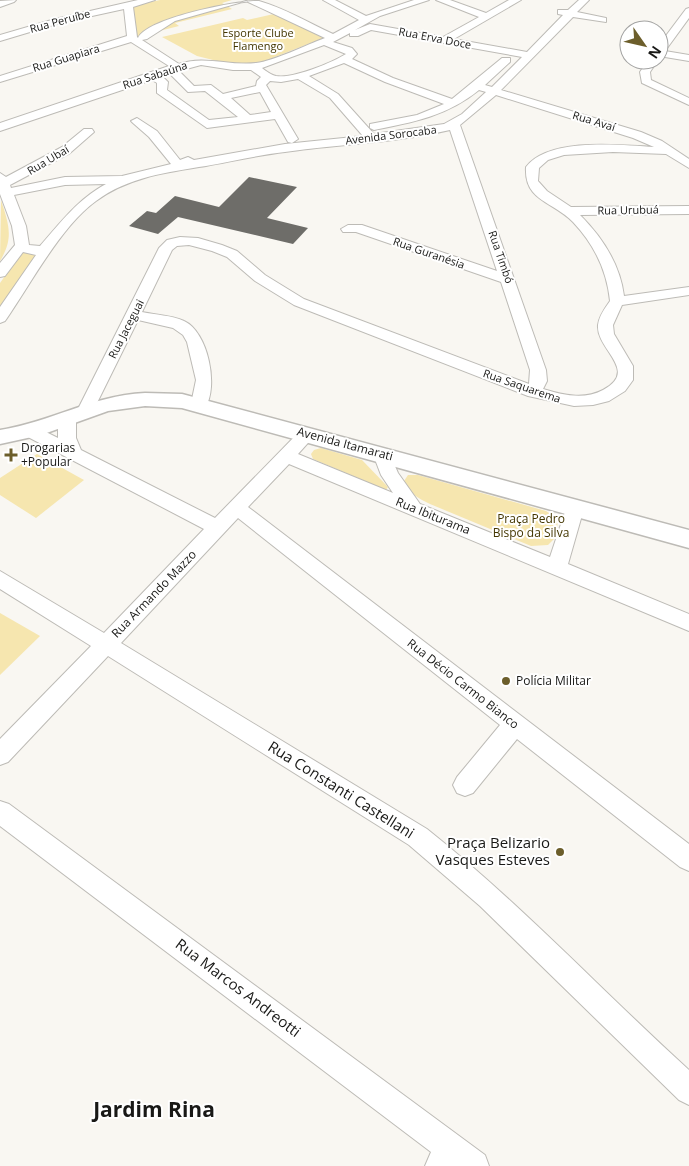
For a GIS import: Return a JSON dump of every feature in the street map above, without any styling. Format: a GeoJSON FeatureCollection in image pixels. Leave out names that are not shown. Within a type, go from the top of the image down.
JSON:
{"type":"FeatureCollection","features":[{"type":"Feature","properties":{"kind":"main road","name":"Avenida Itamarati"},"geometry":{"type":"LineString","coordinates":[[0,437],[32,432],[76,415],[142,399],[200,404],[689,539]]}},
{"type":"Feature","properties":{"kind":"street"},"geometry":{"type":"LineString","coordinates":[[0,4],[11,0]]}},
{"type":"Feature","properties":{"kind":"street","name":"Rua Peruíbe"},"geometry":{"type":"LineString","coordinates":[[0,38],[58,21],[150,0]]}},
{"type":"Feature","properties":{"kind":"street"},"geometry":{"type":"LineString","coordinates":[[136,38],[172,19],[242,0]]}},
{"type":"Feature","properties":{"kind":"street"},"geometry":{"type":"LineString","coordinates":[[250,0],[333,37],[352,54],[344,59],[299,75],[279,79],[270,77],[254,67]]}},
{"type":"Feature","properties":{"kind":"street"},"geometry":{"type":"LineString","coordinates":[[328,0],[364,19]]}},
{"type":"Feature","properties":{"kind":"street","name":"Rua Sabaúna"},"geometry":{"type":"LineString","coordinates":[[0,127],[174,68],[201,62],[228,67],[254,67],[333,37],[364,19],[424,0]]}},
{"type":"Feature","properties":{"kind":"street"},"geometry":{"type":"LineString","coordinates":[[442,0],[487,16]]}},
{"type":"Feature","properties":{"kind":"street"},"geometry":{"type":"LineString","coordinates":[[446,39],[516,0]]}},
{"type":"Feature","properties":{"kind":"street","name":"Avenida Sorocaba"},"geometry":{"type":"LineString","coordinates":[[178,165],[285,148],[429,132],[454,124],[494,91],[529,55],[564,13],[572,0]]}},
{"type":"Feature","properties":{"kind":"street","name":"Avenida Sorocaba"},"geometry":{"type":"LineString","coordinates":[[0,318],[42,239],[68,223],[91,198],[123,180],[209,155],[424,117],[453,103],[476,87],[514,53],[564,13],[584,0]]}},
{"type":"Feature","properties":{"kind":"street"},"geometry":{"type":"LineString","coordinates":[[128,5],[136,38],[174,68],[192,90],[207,88],[220,97],[224,97],[262,88]]}},
{"type":"Feature","properties":{"kind":"street"},"geometry":{"type":"LineString","coordinates":[[669,40],[685,22],[689,11]]}},
{"type":"Feature","properties":{"kind":"street"},"geometry":{"type":"LineString","coordinates":[[564,13],[603,20]]}},
{"type":"Feature","properties":{"kind":"street","name":"Rua Erva Doce"},"geometry":{"type":"LineString","coordinates":[[333,37],[353,35],[370,27],[529,55]]}},
{"type":"Feature","properties":{"kind":"street"},"geometry":{"type":"LineString","coordinates":[[136,38],[174,31]]}},
{"type":"Feature","properties":{"kind":"street","name":"Rua Guapiara"},"geometry":{"type":"LineString","coordinates":[[0,79],[136,38]]}},
{"type":"Feature","properties":{"kind":"street"},"geometry":{"type":"LineString","coordinates":[[669,54],[689,58]]}},
{"type":"Feature","properties":{"kind":"street"},"geometry":{"type":"LineString","coordinates":[[344,59],[389,80],[453,103]]}},
{"type":"Feature","properties":{"kind":"street"},"geometry":{"type":"LineString","coordinates":[[646,70],[646,80],[658,89],[687,100]]}},
{"type":"Feature","properties":{"kind":"street"},"geometry":{"type":"LineString","coordinates":[[152,74],[163,82],[161,91],[207,124],[277,115]]}},
{"type":"Feature","properties":{"kind":"street"},"geometry":{"type":"LineString","coordinates":[[299,75],[334,96],[371,138]]}},
{"type":"Feature","properties":{"kind":"street"},"geometry":{"type":"LineString","coordinates":[[270,77],[261,83],[262,88],[292,139]]}},
{"type":"Feature","properties":{"kind":"street","name":"Rua Avaí"},"geometry":{"type":"LineString","coordinates":[[476,87],[637,135],[670,151],[689,164]]}},
{"type":"Feature","properties":{"kind":"street"},"geometry":{"type":"LineString","coordinates":[[224,97],[249,120]]}},
{"type":"Feature","properties":{"kind":"street"},"geometry":{"type":"LineString","coordinates":[[137,121],[153,134],[178,165]]}},
{"type":"Feature","properties":{"kind":"street","name":"Rua Timbó"},"geometry":{"type":"LineString","coordinates":[[454,124],[509,280],[538,370],[539,381],[534,392]]}},
{"type":"Feature","properties":{"kind":"street","name":"Rua Ubaí"},"geometry":{"type":"LineString","coordinates":[[4,184],[66,150],[88,132]]}},
{"type":"Feature","properties":{"kind":"street"},"geometry":{"type":"LineString","coordinates":[[670,151],[570,149],[558,151],[536,161],[532,170],[532,182],[544,195],[568,211],[602,250],[618,301],[689,291]]}},
{"type":"Feature","properties":{"kind":"street"},"geometry":{"type":"LineString","coordinates":[[19,226],[42,239],[34,251],[26,250],[22,245],[19,226],[4,184],[123,180]]}},
{"type":"Feature","properties":{"kind":"street","name":"Rua Urubuá"},"geometry":{"type":"LineString","coordinates":[[568,211],[689,210]]}},
{"type":"Feature","properties":{"kind":"street","name":"Rua Guranésia"},"geometry":{"type":"LineString","coordinates":[[348,229],[357,228],[509,280]]}},
{"type":"Feature","properties":{"kind":"street","name":"Rua Saquarema"},"geometry":{"type":"LineString","coordinates":[[166,248],[173,243],[186,242],[223,250],[232,254],[285,296],[557,400],[581,402],[607,396],[619,388],[625,381],[625,367],[608,338],[606,325],[608,312],[618,301]]}},
{"type":"Feature","properties":{"kind":"street"},"geometry":{"type":"LineString","coordinates":[[0,273],[22,245]]}},
{"type":"Feature","properties":{"kind":"street","name":"Rua Jaceguai"},"geometry":{"type":"LineString","coordinates":[[76,415],[133,315],[166,248]]}},
{"type":"Feature","properties":{"kind":"street"},"geometry":{"type":"LineString","coordinates":[[133,315],[178,324],[189,332],[195,342],[204,380],[200,404]]}},
{"type":"Feature","properties":{"kind":"street"},"geometry":{"type":"LineString","coordinates":[[74,453],[67,438],[76,415]]}},
{"type":"Feature","properties":{"kind":"street"},"geometry":{"type":"LineString","coordinates":[[32,432],[218,528]]}},
{"type":"Feature","properties":{"kind":"street","name":"Rua Armando Mazzo"},"geometry":{"type":"LineString","coordinates":[[0,755],[307,434]]}},
{"type":"Feature","properties":{"kind":"street"},"geometry":{"type":"LineString","coordinates":[[382,454],[390,475],[414,508]]}},
{"type":"Feature","properties":{"kind":"street","name":"Rua Ibiturama"},"geometry":{"type":"LineString","coordinates":[[286,456],[689,623]]}},
{"type":"Feature","properties":{"kind":"street","name":"Rua Décio Carmo Bianco"},"geometry":{"type":"LineString","coordinates":[[237,508],[689,859]]}},
{"type":"Feature","properties":{"kind":"street"},"geometry":{"type":"LineString","coordinates":[[557,567],[575,508]]}},
{"type":"Feature","properties":{"kind":"street","name":"Rua Constanti Castellani"},"geometry":{"type":"LineString","coordinates":[[0,579],[418,837],[461,870],[506,910],[689,1090]]}},
{"type":"Feature","properties":{"kind":"street"},"geometry":{"type":"LineString","coordinates":[[465,785],[515,724]]}},
{"type":"Feature","properties":{"kind":"street","name":"Rua Marcos Andreotti"},"geometry":{"type":"LineString","coordinates":[[0,812],[395,1105],[444,1157],[474,1166]]}},
{"type":"Feature","properties":{"kind":"green space"},"geometry":{"type":"Polygon","coordinates":[[[160,0],[232,0],[222,3],[232,9],[175,23],[179,26],[135,37],[132,6],[160,0]]]}},
{"type":"Feature","properties":{"kind":"green space","name":"Esporte Clube Flamengo"},"geometry":{"type":"Polygon","coordinates":[[[278,13],[326,37],[257,64],[233,65],[197,56],[162,37],[243,18],[247,20],[278,13]]]}},
{"type":"Feature","properties":{"kind":"green space"},"geometry":{"type":"Polygon","coordinates":[[[1,200],[8,224],[9,238],[0,261],[1,200]]]}},
{"type":"Feature","properties":{"kind":"green space"},"geometry":{"type":"Polygon","coordinates":[[[22,252],[38,254],[0,308],[0,283],[22,252]]]}},
{"type":"Feature","properties":{"kind":"green space"},"geometry":{"type":"Polygon","coordinates":[[[321,448],[362,460],[388,487],[386,490],[313,459],[311,454],[314,450],[321,448]]]}},
{"type":"Feature","properties":{"kind":"green space"},"geometry":{"type":"Polygon","coordinates":[[[37,454],[84,480],[36,518],[0,495],[0,478],[37,454]]]}},
{"type":"Feature","properties":{"kind":"green space","name":"Praça Pedro Bispo da Silva"},"geometry":{"type":"Polygon","coordinates":[[[408,475],[418,475],[546,511],[558,519],[556,537],[548,545],[531,546],[430,504],[418,498],[409,489],[404,481],[408,475]]]}},
{"type":"Feature","properties":{"kind":"green space"},"geometry":{"type":"Polygon","coordinates":[[[0,613],[40,636],[0,675],[0,613]]]}},
{"type":"Feature","properties":{"kind":"building"},"geometry":{"type":"Polygon","coordinates":[[[249,177],[297,187],[267,218],[308,228],[293,244],[178,217],[158,234],[129,226],[147,211],[156,213],[175,196],[219,207],[249,177]]]}},
{"type":"Feature","properties":{"kind":"place","name":"Drogarias +Popular"},"geometry":{"type":"Point","coordinates":[11,455]}},
{"type":"Feature","properties":{"kind":"place","name":"Polícia Militar"},"geometry":{"type":"Point","coordinates":[506,681]}},
{"type":"Feature","properties":{"kind":"place","name":"Praça Belizario Vasques Esteves"},"geometry":{"type":"Point","coordinates":[560,852]}},
{"type":"Feature","properties":{"kind":"district","name":"Jardim Rina"},"geometry":{"type":"Point","coordinates":[154,1110]}}]}
